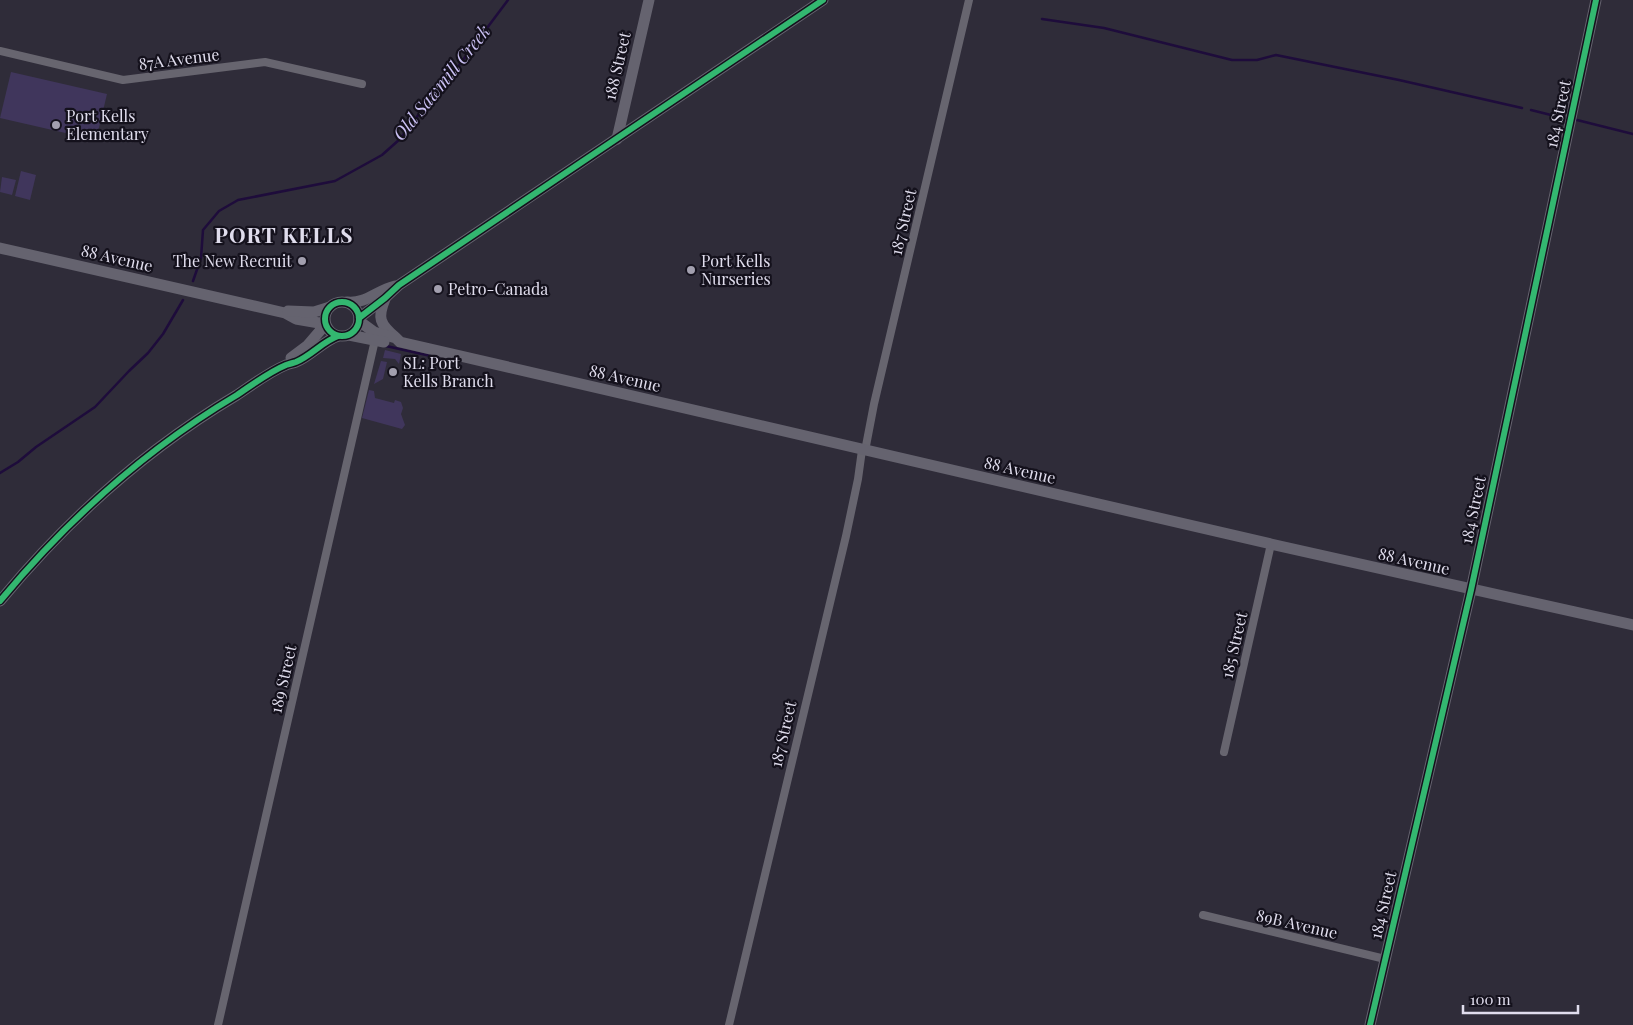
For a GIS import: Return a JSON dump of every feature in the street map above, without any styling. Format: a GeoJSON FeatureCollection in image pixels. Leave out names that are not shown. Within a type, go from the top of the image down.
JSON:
{"type":"FeatureCollection","features":[{"type":"Feature","properties":{"kind":"main road","name":"188 Street"},"geometry":{"type":"LineString","coordinates":[[617,139],[649,0]]}},
{"type":"Feature","properties":{"kind":"main road"},"geometry":{"type":"LineString","coordinates":[[359,319],[399,285],[823,0]]}},
{"type":"Feature","properties":{"kind":"main road","name":"184 Street"},"geometry":{"type":"LineString","coordinates":[[1370,1025],[1471,590],[1596,0]]}},
{"type":"Feature","properties":{"kind":"main road","name":"88 Avenue"},"geometry":{"type":"LineString","coordinates":[[0,248],[325,324]]}},
{"type":"Feature","properties":{"kind":"main road"},"geometry":{"type":"LineString","coordinates":[[344,335],[329,331],[325,324],[325,314],[330,307],[338,302],[355,303],[390,287],[399,285]]}},
{"type":"Feature","properties":{"kind":"main road"},"geometry":{"type":"LineString","coordinates":[[385,298],[380,317],[385,328],[398,340]]}},
{"type":"Feature","properties":{"kind":"main road"},"geometry":{"type":"LineString","coordinates":[[0,601],[85,509],[142,460],[222,403],[285,365],[308,356],[325,342],[356,329],[359,319],[356,308],[347,302]]}},
{"type":"Feature","properties":{"kind":"main road","name":"88 Avenue"},"geometry":{"type":"LineString","coordinates":[[284,313],[288,311],[314,312],[330,307]]}},
{"type":"Feature","properties":{"kind":"main road"},"geometry":{"type":"LineString","coordinates":[[296,318],[306,331],[307,346]]}},
{"type":"Feature","properties":{"kind":"main road","name":"88 Avenue"},"geometry":{"type":"LineString","coordinates":[[359,319],[374,332],[398,340],[864,450],[1471,590],[1633,625]]}},
{"type":"Feature","properties":{"kind":"main road"},"geometry":{"type":"LineString","coordinates":[[285,365],[307,346],[325,324]]}},
{"type":"Feature","properties":{"kind":"main road","name":"88 Avenue"},"geometry":{"type":"LineString","coordinates":[[344,335],[394,343],[398,340]]}},
{"type":"Feature","properties":{"kind":"street","name":"187 Street"},"geometry":{"type":"LineString","coordinates":[[729,1025],[846,536],[864,450],[969,0]]}},
{"type":"Feature","properties":{"kind":"street","name":"87A Avenue"},"geometry":{"type":"LineString","coordinates":[[0,51],[123,80],[265,62],[362,84]]}},
{"type":"Feature","properties":{"kind":"street","name":"189 Street"},"geometry":{"type":"LineString","coordinates":[[218,1025],[375,340]]}},
{"type":"Feature","properties":{"kind":"street","name":"185 Street"},"geometry":{"type":"LineString","coordinates":[[1224,752],[1272,544]]}},
{"type":"Feature","properties":{"kind":"street","name":"89B Avenue"},"geometry":{"type":"LineString","coordinates":[[1203,915],[1385,959]]}},
{"type":"Feature","properties":{"kind":"shaded area"},"geometry":{"type":"Polygon","coordinates":[[[11,72],[107,94],[96,140],[0,118],[11,72]]]}},
{"type":"Feature","properties":{"kind":"shaded area"},"geometry":{"type":"Polygon","coordinates":[[[21,171],[36,175],[30,200],[15,196],[21,171]]]}},
{"type":"Feature","properties":{"kind":"shaded area"},"geometry":{"type":"Polygon","coordinates":[[[2,177],[16,180],[12,195],[0,192],[2,177]]]}},
{"type":"Feature","properties":{"kind":"shaded area"},"geometry":{"type":"Polygon","coordinates":[[[385,350],[401,354],[399,364],[395,359],[383,358],[385,350]]]}},
{"type":"Feature","properties":{"kind":"shaded area"},"geometry":{"type":"Polygon","coordinates":[[[381,361],[387,362],[383,379],[374,384],[381,361]]]}},
{"type":"Feature","properties":{"kind":"shaded area"},"geometry":{"type":"Polygon","coordinates":[[[369,390],[374,391],[375,398],[394,403],[395,400],[401,402],[403,408],[401,414],[405,425],[402,429],[362,418],[369,390]]]}},
{"type":"Feature","properties":{"kind":"waterway","name":"Old Sawmill Creek"},"geometry":{"type":"LineString","coordinates":[[193,281],[201,258],[203,230],[219,211],[238,200],[335,181],[382,155],[400,139],[432,97],[451,76],[508,0]]}},
{"type":"Feature","properties":{"kind":"waterway"},"geometry":{"type":"LineString","coordinates":[[1042,19],[1104,28],[1232,60],[1257,60],[1276,55],[1522,108]]}},
{"type":"Feature","properties":{"kind":"waterway"},"geometry":{"type":"LineString","coordinates":[[1531,110],[1563,118]]}},
{"type":"Feature","properties":{"kind":"waterway"},"geometry":{"type":"LineString","coordinates":[[1577,120],[1633,134]]}},
{"type":"Feature","properties":{"kind":"waterway","name":"Old Sawmill Creek"},"geometry":{"type":"LineString","coordinates":[[0,473],[95,407],[148,353],[163,334],[183,300]]}},
{"type":"Feature","properties":{"kind":"waterway"},"geometry":{"type":"LineString","coordinates":[[386,346],[431,356]]}},
{"type":"Feature","properties":{"kind":"cycle path"},"geometry":{"type":"LineString","coordinates":[[359,318],[399,285],[823,0]]}},
{"type":"Feature","properties":{"kind":"cycle path"},"geometry":{"type":"LineString","coordinates":[[1370,1025],[1471,590],[1596,0]]}},
{"type":"Feature","properties":{"kind":"cycle path"},"geometry":{"type":"LineString","coordinates":[[342,302],[349,303],[354,307],[358,312],[359,319],[358,326],[354,331],[349,335],[342,336],[335,335],[330,331],[326,326],[325,319],[326,312],[330,307],[335,303],[342,302]]}},
{"type":"Feature","properties":{"kind":"cycle path"},"geometry":{"type":"LineString","coordinates":[[0,601],[52,542],[80,514],[140,463],[203,416],[261,379],[286,365],[302,359],[338,336]]}},
{"type":"Feature","properties":{"kind":"place","name":"Port Kells Elementary"},"geometry":{"type":"Point","coordinates":[56,125]}},
{"type":"Feature","properties":{"kind":"place","name":"The New Recruit"},"geometry":{"type":"Point","coordinates":[302,261]}},
{"type":"Feature","properties":{"kind":"place","name":"Port Kells Nurseries"},"geometry":{"type":"Point","coordinates":[691,270]}},
{"type":"Feature","properties":{"kind":"place","name":"Petro-Canada"},"geometry":{"type":"Point","coordinates":[438,289]}},
{"type":"Feature","properties":{"kind":"place","name":"SL: Port Kells Branch"},"geometry":{"type":"Point","coordinates":[393,372]}},
{"type":"Feature","properties":{"kind":"district","name":"PORT KELLS"},"geometry":{"type":"Point","coordinates":[284,236]}}]}
